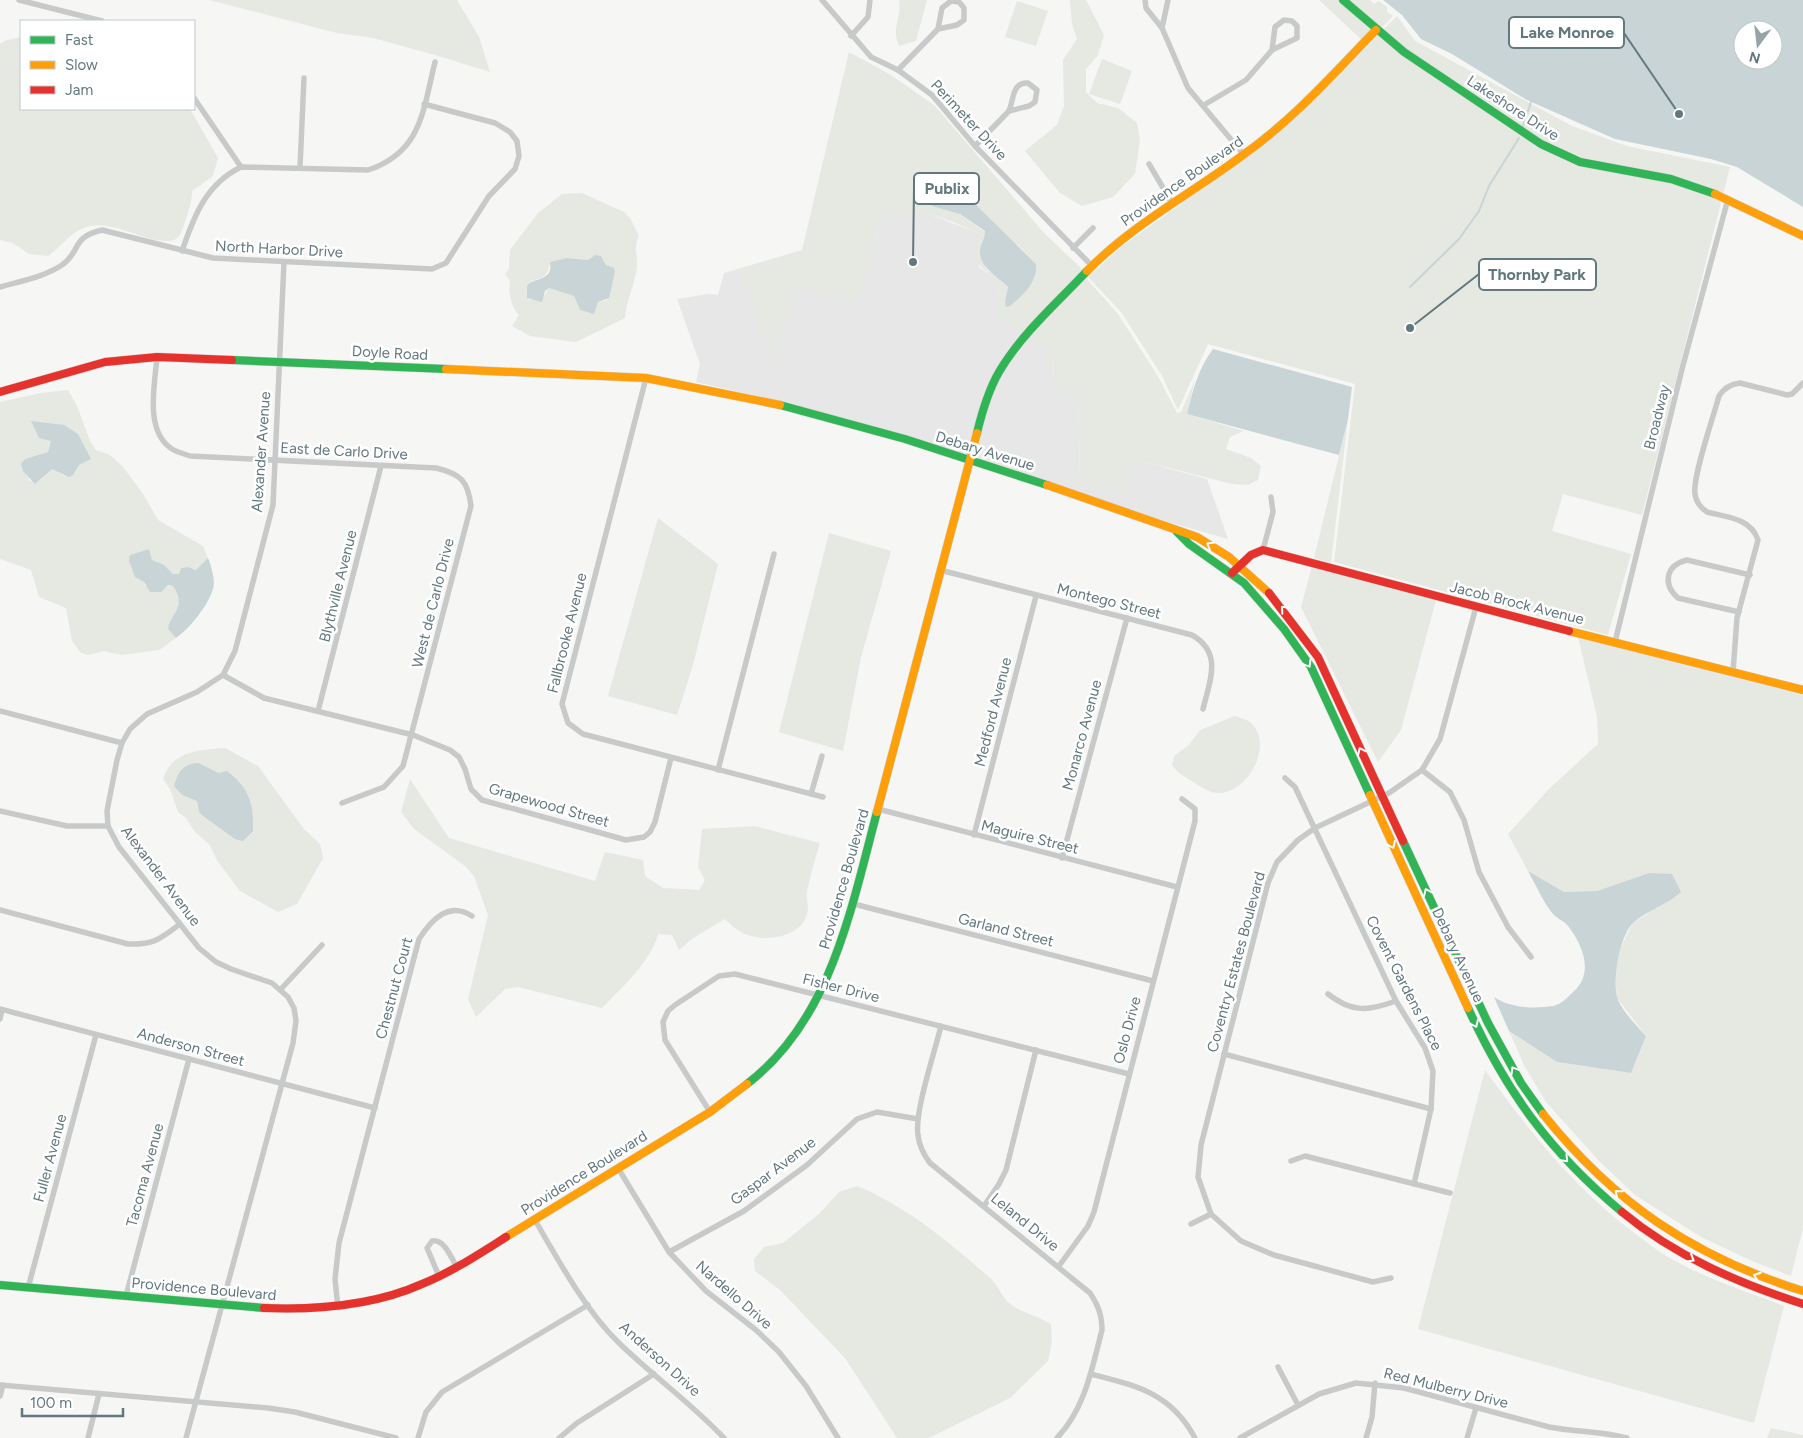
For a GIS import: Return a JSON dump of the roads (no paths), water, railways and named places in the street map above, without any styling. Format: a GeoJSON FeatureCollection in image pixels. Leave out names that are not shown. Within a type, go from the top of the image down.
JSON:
{"type":"FeatureCollection","features":[{"type":"Feature","properties":{"kind":"main road","name":"Lakeshore Drive"},"geometry":{"type":"LineString","coordinates":[[1343,0],[1376,30],[1536,143],[1568,158],[1607,169],[1672,179],[1728,199],[1803,236]]}},
{"type":"Feature","properties":{"kind":"main road","name":"Providence Boulevard"},"geometry":{"type":"LineString","coordinates":[[0,1286],[222,1305],[300,1309],[338,1308],[386,1298],[457,1267],[710,1112],[760,1074],[784,1049],[820,995],[838,954],[854,904],[969,460],[985,402],[998,373],[1018,344],[1092,266],[1139,225],[1244,156],[1309,100],[1376,30]]}},
{"type":"Feature","properties":{"kind":"main road","name":"Doyle Road"},"geometry":{"type":"LineString","coordinates":[[0,392],[104,362],[156,357],[646,378],[698,386],[781,406]]}},
{"type":"Feature","properties":{"kind":"main road","name":"Debary Avenue"},"geometry":{"type":"LineString","coordinates":[[781,406],[969,460],[1132,514],[1177,532],[1192,534],[1240,564],[1294,620],[1318,657],[1488,1023],[1533,1101],[1569,1146],[1634,1207],[1673,1234],[1705,1252],[1750,1274],[1803,1292]]}},
{"type":"Feature","properties":{"kind":"main road","name":"Debary Avenue"},"geometry":{"type":"LineString","coordinates":[[1177,532],[1187,545],[1232,573],[1286,630],[1311,667],[1371,801],[1492,1059],[1526,1112],[1562,1156],[1593,1188],[1628,1218],[1681,1253],[1743,1284],[1803,1304]]}},
{"type":"Feature","properties":{"kind":"main road","name":"Jacob Brock Avenue"},"geometry":{"type":"LineString","coordinates":[[1263,550],[1476,607],[1803,690]]}},
{"type":"Feature","properties":{"kind":"main road"},"geometry":{"type":"LineString","coordinates":[[1232,573],[1251,554],[1263,550]]}},
{"type":"Feature","properties":{"kind":"street"},"geometry":{"type":"LineString","coordinates":[[19,0],[98,20]]}},
{"type":"Feature","properties":{"kind":"street","name":"Perimeter Drive"},"geometry":{"type":"LineString","coordinates":[[822,0],[871,57],[898,70],[932,95],[975,146],[1028,198],[1092,266]]}},
{"type":"Feature","properties":{"kind":"street"},"geometry":{"type":"LineString","coordinates":[[851,36],[868,17],[870,0]]}},
{"type":"Feature","properties":{"kind":"street"},"geometry":{"type":"LineString","coordinates":[[1145,0],[1146,8],[1162,28],[1188,88],[1204,105],[1244,156]]}},
{"type":"Feature","properties":{"kind":"street"},"geometry":{"type":"LineString","coordinates":[[1162,28],[1168,0]]}},
{"type":"Feature","properties":{"kind":"street"},"geometry":{"type":"LineString","coordinates":[[898,70],[938,29],[944,5],[955,1],[962,4],[966,12],[961,23],[938,29]]}},
{"type":"Feature","properties":{"kind":"street"},"geometry":{"type":"LineString","coordinates":[[1204,105],[1246,80],[1272,50],[1297,38],[1298,30],[1295,23],[1284,20],[1277,23],[1272,50]]}},
{"type":"Feature","properties":{"kind":"street"},"geometry":{"type":"LineString","coordinates":[[182,251],[194,218],[203,201],[215,185],[227,174],[241,167],[368,170],[385,165],[409,145],[417,132],[435,62]]}},
{"type":"Feature","properties":{"kind":"street"},"geometry":{"type":"LineString","coordinates":[[300,167],[304,78]]}},
{"type":"Feature","properties":{"kind":"street"},"geometry":{"type":"LineString","coordinates":[[975,146],[1009,111],[1017,86],[1028,83],[1035,87],[1037,94],[1032,104],[1009,111]]}},
{"type":"Feature","properties":{"kind":"street"},"geometry":{"type":"LineString","coordinates":[[195,99],[241,167]]}},
{"type":"Feature","properties":{"kind":"street","name":"North Harbor Drive"},"geometry":{"type":"LineString","coordinates":[[0,287],[51,272],[65,263],[84,236],[102,230],[213,258],[432,268],[446,263],[489,196],[515,169],[519,156],[517,141],[510,132],[496,123],[424,104]]}},
{"type":"Feature","properties":{"kind":"street"},"geometry":{"type":"LineString","coordinates":[[1150,164],[1172,203]]}},
{"type":"Feature","properties":{"kind":"street","name":"Broadway"},"geometry":{"type":"LineString","coordinates":[[1615,642],[1682,369],[1728,199]]}},
{"type":"Feature","properties":{"kind":"street"},"geometry":{"type":"LineString","coordinates":[[1073,248],[1093,228]]}},
{"type":"Feature","properties":{"kind":"street","name":"Alexander Avenue"},"geometry":{"type":"LineString","coordinates":[[281,989],[267,980],[231,970],[216,962],[199,948],[124,854],[108,826],[108,796],[122,743],[130,729],[147,714],[197,692],[222,674],[235,651],[270,514],[276,460],[284,262]]}},
{"type":"Feature","properties":{"kind":"street","name":"East de Carlo Drive"},"geometry":{"type":"LineString","coordinates":[[156,357],[154,414],[160,436],[171,448],[190,456],[436,468],[452,472],[462,478]]}},
{"type":"Feature","properties":{"kind":"street","name":"Fallbrooke Avenue"},"geometry":{"type":"LineString","coordinates":[[646,378],[562,704],[568,723],[583,734],[823,797]]}},
{"type":"Feature","properties":{"kind":"street"},"geometry":{"type":"LineString","coordinates":[[1733,672],[1739,612],[1758,544],[1754,529],[1744,522],[1707,512],[1698,503],[1695,485],[1719,396],[1723,390],[1732,384],[1752,385],[1787,395],[1792,394],[1803,383]]}},
{"type":"Feature","properties":{"kind":"street","name":"Blythville Avenue"},"geometry":{"type":"LineString","coordinates":[[318,711],[381,466]]}},
{"type":"Feature","properties":{"kind":"street","name":"West de Carlo Drive"},"geometry":{"type":"LineString","coordinates":[[342,803],[376,792],[388,784],[403,766],[413,735],[471,506],[469,493],[462,478]]}},
{"type":"Feature","properties":{"kind":"street"},"geometry":{"type":"LineString","coordinates":[[1263,550],[1273,512],[1271,497]]}},
{"type":"Feature","properties":{"kind":"street"},"geometry":{"type":"LineString","coordinates":[[718,770],[774,554]]}},
{"type":"Feature","properties":{"kind":"street"},"geometry":{"type":"LineString","coordinates":[[1739,612],[1678,598],[1671,592],[1667,583],[1668,575],[1678,562],[1686,560],[1750,575]]}},
{"type":"Feature","properties":{"kind":"street","name":"Montego Street"},"geometry":{"type":"LineString","coordinates":[[940,570],[1192,635],[1201,640],[1209,649],[1212,660],[1211,677],[1203,709]]}},
{"type":"Feature","properties":{"kind":"street","name":"Medford Avenue"},"geometry":{"type":"LineString","coordinates":[[974,835],[1036,596]]}},
{"type":"Feature","properties":{"kind":"street","name":"Coventry Estates Boulevard"},"geometry":{"type":"LineString","coordinates":[[1391,1278],[1374,1282],[1274,1255],[1241,1241],[1211,1214],[1198,1177],[1200,1145],[1268,883],[1277,862],[1298,840],[1315,828],[1389,793],[1422,770],[1440,739],[1476,607]]}},
{"type":"Feature","properties":{"kind":"street","name":"Monarco Avenue"},"geometry":{"type":"LineString","coordinates":[[1062,858],[1126,618]]}},
{"type":"Feature","properties":{"kind":"street","name":"Grapewood Street"},"geometry":{"type":"LineString","coordinates":[[222,674],[264,698],[413,735],[455,753],[466,769],[471,789],[482,800],[626,840],[639,839],[650,832],[655,822],[671,758]]}},
{"type":"Feature","properties":{"kind":"street"},"geometry":{"type":"LineString","coordinates":[[0,711],[122,743]]}},
{"type":"Feature","properties":{"kind":"street"},"geometry":{"type":"LineString","coordinates":[[811,794],[822,756]]}},
{"type":"Feature","properties":{"kind":"street"},"geometry":{"type":"LineString","coordinates":[[1422,770],[1450,792],[1464,820],[1479,872],[1508,927],[1531,957]]}},
{"type":"Feature","properties":{"kind":"street","name":"Covent Gardens Place"},"geometry":{"type":"LineString","coordinates":[[1285,778],[1294,787],[1315,828],[1396,1001],[1425,1048],[1433,1071],[1431,1109],[1414,1184]]}},
{"type":"Feature","properties":{"kind":"street","name":"Oslo Drive"},"geometry":{"type":"LineString","coordinates":[[1059,1266],[1088,1226],[1094,1212],[1176,887],[1195,821],[1195,809],[1182,799]]}},
{"type":"Feature","properties":{"kind":"street"},"geometry":{"type":"LineString","coordinates":[[0,810],[67,826],[108,826]]}},
{"type":"Feature","properties":{"kind":"street","name":"Maguire Street"},"geometry":{"type":"LineString","coordinates":[[878,810],[1176,887]]}},
{"type":"Feature","properties":{"kind":"street","name":"Garland Street"},"geometry":{"type":"LineString","coordinates":[[854,904],[1153,981]]}},
{"type":"Feature","properties":{"kind":"street","name":"Chestnut Court"},"geometry":{"type":"LineString","coordinates":[[375,1108],[419,939],[429,924],[447,911],[454,909],[464,911],[472,916]]}},
{"type":"Feature","properties":{"kind":"street"},"geometry":{"type":"LineString","coordinates":[[0,910],[128,944],[140,944],[161,939],[180,924]]}},
{"type":"Feature","properties":{"kind":"street"},"geometry":{"type":"LineString","coordinates":[[186,1438],[282,1083],[296,1021],[294,1008],[281,989],[322,945]]}},
{"type":"Feature","properties":{"kind":"street","name":"Fisher Drive"},"geometry":{"type":"LineString","coordinates":[[710,1112],[664,1040],[663,1022],[668,1011],[675,1004],[719,976],[735,974],[1128,1074]]}},
{"type":"Feature","properties":{"kind":"street"},"geometry":{"type":"LineString","coordinates":[[1328,994],[1341,1004],[1357,1009],[1375,1009],[1396,1001]]}},
{"type":"Feature","properties":{"kind":"street"},"geometry":{"type":"LineString","coordinates":[[0,1019],[1,1010]]}},
{"type":"Feature","properties":{"kind":"street","name":"Anderson Street"},"geometry":{"type":"LineString","coordinates":[[1,1010],[375,1108]]}},
{"type":"Feature","properties":{"kind":"street","name":"Leland Drive"},"geometry":{"type":"LineString","coordinates":[[941,1026],[918,1119],[918,1135],[923,1153],[930,1163],[1090,1293],[1100,1312],[1102,1330],[1091,1374],[1082,1400],[1065,1430],[1057,1438]]}},
{"type":"Feature","properties":{"kind":"street","name":"Fuller Avenue"},"geometry":{"type":"LineString","coordinates":[[28,1288],[96,1035]]}},
{"type":"Feature","properties":{"kind":"street"},"geometry":{"type":"LineString","coordinates":[[984,1206],[1006,1170],[1036,1050]]}},
{"type":"Feature","properties":{"kind":"street"},"geometry":{"type":"LineString","coordinates":[[1224,1054],[1431,1109]]}},
{"type":"Feature","properties":{"kind":"street","name":"Tacoma Avenue"},"geometry":{"type":"LineString","coordinates":[[126,1296],[188,1059]]}},
{"type":"Feature","properties":{"kind":"street"},"geometry":{"type":"LineString","coordinates":[[338,1308],[335,1261],[375,1108]]}},
{"type":"Feature","properties":{"kind":"street","name":"Gaspar Avenue"},"geometry":{"type":"LineString","coordinates":[[669,1252],[744,1211],[807,1165],[857,1119],[877,1112],[918,1119]]}},
{"type":"Feature","properties":{"kind":"street"},"geometry":{"type":"LineString","coordinates":[[1291,1161],[1305,1156],[1450,1193]]}},
{"type":"Feature","properties":{"kind":"street","name":"Nardello Drive"},"geometry":{"type":"LineString","coordinates":[[618,1168],[669,1252],[706,1291],[756,1330],[779,1352],[806,1386],[838,1438]]}},
{"type":"Feature","properties":{"kind":"street"},"geometry":{"type":"LineString","coordinates":[[1191,1224],[1211,1214]]}},
{"type":"Feature","properties":{"kind":"street","name":"Anderson Drive"},"geometry":{"type":"LineString","coordinates":[[535,1220],[588,1305],[617,1341],[699,1411],[724,1438]]}},
{"type":"Feature","properties":{"kind":"street"},"geometry":{"type":"LineString","coordinates":[[440,1276],[427,1248],[432,1240],[439,1240],[443,1244],[457,1267]]}},
{"type":"Feature","properties":{"kind":"street"},"geometry":{"type":"LineString","coordinates":[[418,1438],[426,1412],[442,1392],[588,1305]]}},
{"type":"Feature","properties":{"kind":"street"},"geometry":{"type":"LineString","coordinates":[[1278,1367],[1298,1405]]}},
{"type":"Feature","properties":{"kind":"street"},"geometry":{"type":"LineString","coordinates":[[559,1438],[577,1423],[654,1374]]}},
{"type":"Feature","properties":{"kind":"street"},"geometry":{"type":"LineString","coordinates":[[1091,1374],[1141,1387],[1165,1401],[1183,1417],[1195,1438]]}},
{"type":"Feature","properties":{"kind":"street","name":"Red Mulberry Drive"},"geometry":{"type":"LineString","coordinates":[[1240,1438],[1298,1405],[1338,1386],[1356,1383],[1375,1383],[1404,1388],[1549,1427],[1571,1431],[1600,1432],[1628,1438]]}},
{"type":"Feature","properties":{"kind":"street"},"geometry":{"type":"LineString","coordinates":[[1366,1438],[1372,1417],[1375,1383]]}},
{"type":"Feature","properties":{"kind":"street"},"geometry":{"type":"LineString","coordinates":[[0,1396],[2,1385],[295,1412],[396,1438]]}},
{"type":"Feature","properties":{"kind":"street"},"geometry":{"type":"LineString","coordinates":[[88,1438],[99,1394]]}},
{"type":"Feature","properties":{"kind":"street"},"geometry":{"type":"LineString","coordinates":[[1467,1438],[1476,1408]]}},
{"type":"Feature","properties":{"kind":"waterway"},"geometry":{"type":"LineString","coordinates":[[1523,126],[1531,102]]}},
{"type":"Feature","properties":{"kind":"waterway"},"geometry":{"type":"LineString","coordinates":[[1410,287],[1459,239],[1479,211],[1489,186],[1519,138]]}},
{"type":"Feature","properties":{"kind":"place","name":"Lake Monroe"},"geometry":{"type":"Point","coordinates":[1679,114]}},
{"type":"Feature","properties":{"kind":"place","name":"Publix"},"geometry":{"type":"Point","coordinates":[913,262]}},
{"type":"Feature","properties":{"kind":"place","name":"Thornby Park"},"geometry":{"type":"Point","coordinates":[1410,328]}}]}
